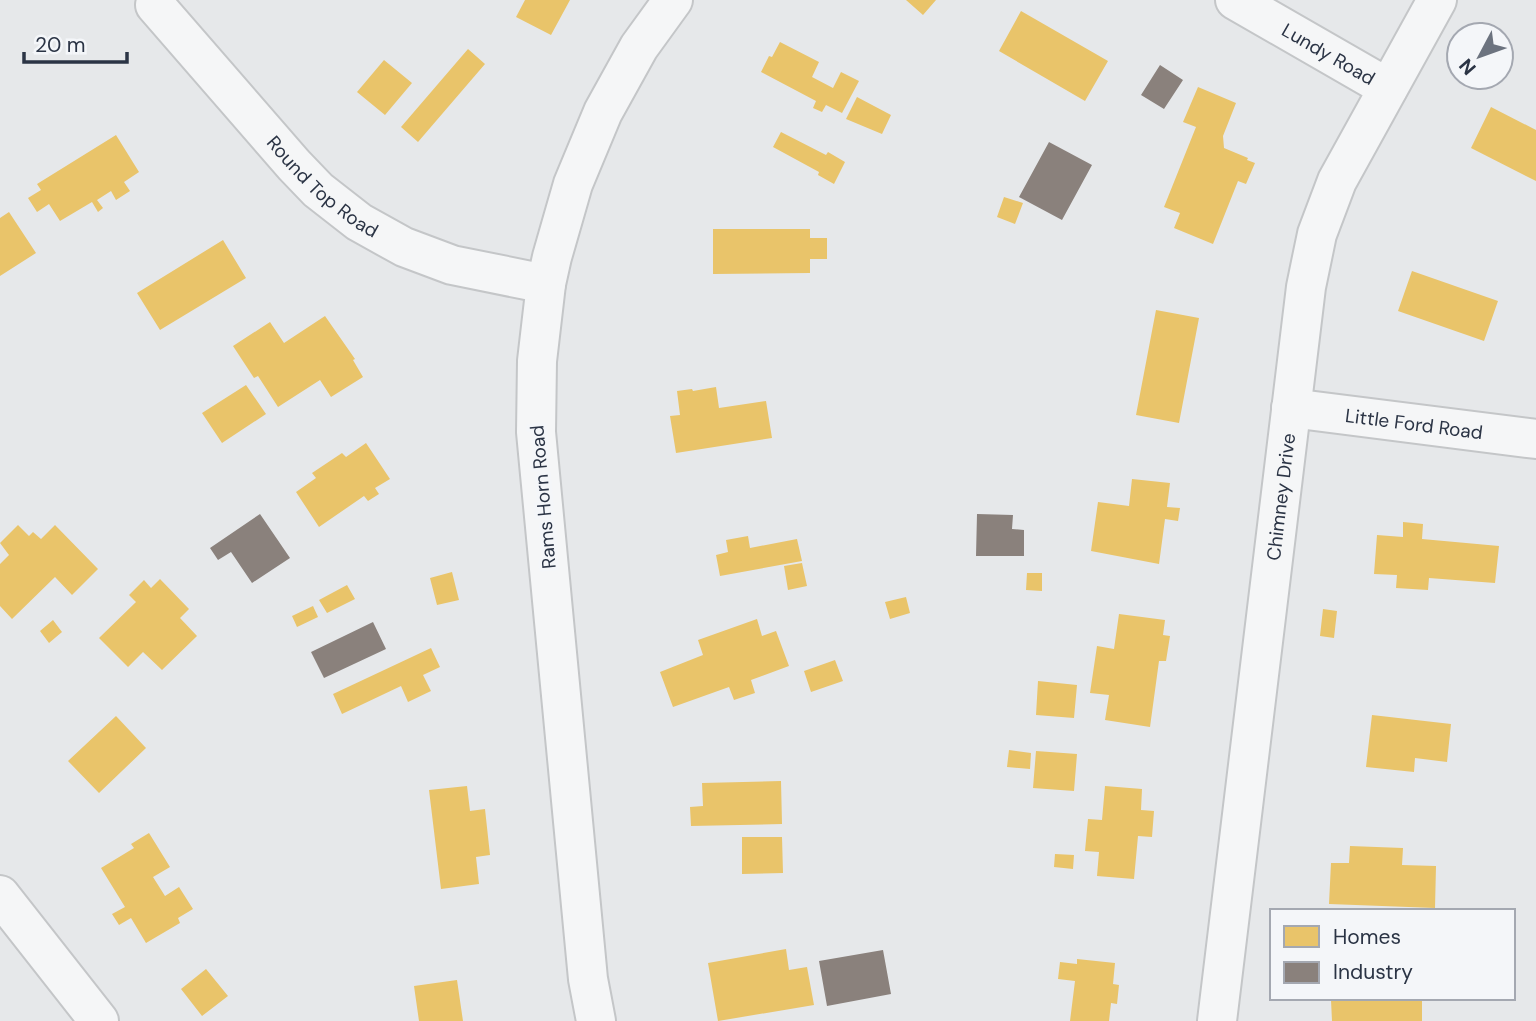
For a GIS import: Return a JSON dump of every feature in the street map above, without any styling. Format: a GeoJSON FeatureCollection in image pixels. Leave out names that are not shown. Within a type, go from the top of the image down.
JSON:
{"type":"FeatureCollection","features":[{"type":"Feature","properties":{"kind":"street","name":"Rams Horn Road"},"geometry":{"type":"LineString","coordinates":[[596,1021],[588,979],[536,432],[537,361],[546,284],[573,184],[603,112],[639,47],[673,0]]}},
{"type":"Feature","properties":{"kind":"street","name":"Lundy Road"},"geometry":{"type":"LineString","coordinates":[[1235,0],[1388,88]]}},
{"type":"Feature","properties":{"kind":"street","name":"Chimney Drive"},"geometry":{"type":"LineString","coordinates":[[1217,1021],[1306,287],[1317,234],[1336,181],[1437,0]]}},
{"type":"Feature","properties":{"kind":"street","name":"Round Top Road"},"geometry":{"type":"LineString","coordinates":[[155,5],[294,165],[318,190],[359,222],[404,247],[452,265],[546,284]]}},
{"type":"Feature","properties":{"kind":"street","name":"Little Ford Road"},"geometry":{"type":"LineString","coordinates":[[1291,408],[1536,439]]}},
{"type":"Feature","properties":{"kind":"street"},"geometry":{"type":"LineString","coordinates":[[0,895],[99,1021]]}},
{"type":"Feature","properties":{"kind":"building: Homes"},"geometry":{"type":"Polygon","coordinates":[[[525,0],[570,0],[551,35],[516,17],[525,0]]]}},
{"type":"Feature","properties":{"kind":"building: Homes"},"geometry":{"type":"Polygon","coordinates":[[[906,0],[936,0],[923,15],[906,0]]]}},
{"type":"Feature","properties":{"kind":"building: Homes"},"geometry":{"type":"Polygon","coordinates":[[[1021,11],[1108,61],[1085,101],[999,51],[1021,11]]]}},
{"type":"Feature","properties":{"kind":"building: Homes"},"geometry":{"type":"Polygon","coordinates":[[[780,42],[819,62],[812,77],[833,88],[841,72],[859,81],[842,113],[826,105],[822,112],[813,108],[816,101],[761,72],[780,42]]]}},
{"type":"Feature","properties":{"kind":"building: Homes"},"geometry":{"type":"Polygon","coordinates":[[[468,49],[485,64],[418,142],[401,127],[468,49]]]}},
{"type":"Feature","properties":{"kind":"building: Homes"},"geometry":{"type":"Polygon","coordinates":[[[384,60],[412,83],[385,115],[357,92],[384,60]]]}},
{"type":"Feature","properties":{"kind":"building: Homes"},"geometry":{"type":"Polygon","coordinates":[[[1198,87],[1236,103],[1223,136],[1224,148],[1255,163],[1246,184],[1238,181],[1213,244],[1174,228],[1180,213],[1164,207],[1196,127],[1183,122],[1198,87]]]}},
{"type":"Feature","properties":{"kind":"building: Homes"},"geometry":{"type":"Polygon","coordinates":[[[857,97],[891,115],[882,134],[846,119],[857,97]]]}},
{"type":"Feature","properties":{"kind":"building: Homes"},"geometry":{"type":"Polygon","coordinates":[[[1491,107],[1536,130],[1536,181],[1471,148],[1491,107]]]}},
{"type":"Feature","properties":{"kind":"building: Homes"},"geometry":{"type":"Polygon","coordinates":[[[781,132],[845,162],[834,184],[818,175],[819,172],[773,147],[781,132]]]}},
{"type":"Feature","properties":{"kind":"building: Homes"},"geometry":{"type":"Polygon","coordinates":[[[116,135],[139,172],[124,182],[130,191],[116,200],[111,191],[97,200],[103,208],[98,212],[92,202],[60,221],[49,204],[37,212],[28,198],[41,190],[37,184],[116,135]]]}},
{"type":"Feature","properties":{"kind":"building: Homes"},"geometry":{"type":"Polygon","coordinates":[[[1004,197],[1023,203],[1015,224],[997,217],[1004,197]]]}},
{"type":"Feature","properties":{"kind":"building: Homes"},"geometry":{"type":"Polygon","coordinates":[[[9,212],[36,253],[0,276],[0,218],[9,212]]]}},
{"type":"Feature","properties":{"kind":"building: Homes"},"geometry":{"type":"Polygon","coordinates":[[[713,229],[810,229],[810,238],[827,238],[827,259],[810,259],[810,273],[713,274],[713,229]]]}},
{"type":"Feature","properties":{"kind":"building: Homes"},"geometry":{"type":"Polygon","coordinates":[[[223,240],[246,278],[160,330],[137,293],[223,240]]]}},
{"type":"Feature","properties":{"kind":"building: Homes"},"geometry":{"type":"Polygon","coordinates":[[[1412,271],[1498,301],[1484,341],[1398,311],[1412,271]]]}},
{"type":"Feature","properties":{"kind":"building: Homes"},"geometry":{"type":"Polygon","coordinates":[[[1156,310],[1199,318],[1179,423],[1136,415],[1156,310]]]}},
{"type":"Feature","properties":{"kind":"building: Homes"},"geometry":{"type":"Polygon","coordinates":[[[325,316],[355,359],[353,360],[363,377],[331,397],[320,380],[278,407],[258,376],[254,378],[233,346],[270,322],[284,343],[325,316]]]}},
{"type":"Feature","properties":{"kind":"building: Homes"},"geometry":{"type":"Polygon","coordinates":[[[246,385],[266,414],[222,443],[202,413],[246,385]]]}},
{"type":"Feature","properties":{"kind":"building: Homes"},"geometry":{"type":"Polygon","coordinates":[[[716,387],[719,408],[766,401],[772,438],[676,453],[670,416],[680,415],[677,391],[716,387]]]}},
{"type":"Feature","properties":{"kind":"building: Homes"},"geometry":{"type":"Polygon","coordinates":[[[366,443],[390,479],[375,488],[379,494],[368,501],[364,496],[319,527],[296,492],[316,478],[312,473],[342,453],[346,457],[366,443]]]}},
{"type":"Feature","properties":{"kind":"building: Homes"},"geometry":{"type":"Polygon","coordinates":[[[1132,479],[1170,483],[1167,507],[1180,508],[1178,521],[1165,519],[1159,564],[1091,551],[1098,502],[1129,506],[1132,479]]]}},
{"type":"Feature","properties":{"kind":"building: Homes"},"geometry":{"type":"Polygon","coordinates":[[[1403,522],[1423,524],[1422,539],[1499,546],[1495,583],[1429,578],[1428,590],[1396,588],[1397,575],[1374,574],[1377,535],[1403,537],[1403,522]]]}},
{"type":"Feature","properties":{"kind":"building: Homes"},"geometry":{"type":"Polygon","coordinates":[[[18,525],[29,536],[33,532],[41,539],[55,525],[98,569],[72,595],[55,577],[12,619],[0,606],[0,564],[9,555],[0,543],[18,525]]]}},
{"type":"Feature","properties":{"kind":"building: Homes"},"geometry":{"type":"Polygon","coordinates":[[[748,536],[750,548],[797,539],[802,561],[720,576],[716,555],[728,552],[726,540],[748,536]]]}},
{"type":"Feature","properties":{"kind":"building: Homes"},"geometry":{"type":"Polygon","coordinates":[[[802,563],[807,586],[788,590],[784,566],[802,563]]]}},
{"type":"Feature","properties":{"kind":"building: Homes"},"geometry":{"type":"Polygon","coordinates":[[[452,572],[459,600],[437,605],[430,578],[452,572]]]}},
{"type":"Feature","properties":{"kind":"building: Homes"},"geometry":{"type":"Polygon","coordinates":[[[1027,573],[1042,573],[1042,591],[1026,590],[1027,573]]]}},
{"type":"Feature","properties":{"kind":"building: Homes"},"geometry":{"type":"Polygon","coordinates":[[[160,579],[189,609],[180,618],[197,636],[162,670],[143,652],[128,667],[99,638],[136,602],[129,595],[144,580],[151,588],[160,579]]]}},
{"type":"Feature","properties":{"kind":"building: Homes"},"geometry":{"type":"Polygon","coordinates":[[[347,585],[355,599],[327,613],[319,600],[347,585]]]}},
{"type":"Feature","properties":{"kind":"building: Homes"},"geometry":{"type":"Polygon","coordinates":[[[906,597],[910,613],[890,619],[885,602],[906,597]]]}},
{"type":"Feature","properties":{"kind":"building: Homes"},"geometry":{"type":"Polygon","coordinates":[[[313,606],[318,617],[297,627],[292,616],[313,606]]]}},
{"type":"Feature","properties":{"kind":"building: Homes"},"geometry":{"type":"Polygon","coordinates":[[[1323,609],[1337,611],[1334,638],[1320,636],[1323,609]]]}},
{"type":"Feature","properties":{"kind":"building: Homes"},"geometry":{"type":"Polygon","coordinates":[[[1119,614],[1165,620],[1163,635],[1170,636],[1166,661],[1159,661],[1150,727],[1105,720],[1109,695],[1090,693],[1097,646],[1114,649],[1119,614]]]}},
{"type":"Feature","properties":{"kind":"building: Homes"},"geometry":{"type":"Polygon","coordinates":[[[757,619],[762,636],[776,631],[789,666],[751,680],[755,693],[734,700],[729,687],[673,707],[660,672],[703,655],[698,640],[757,619]]]}},
{"type":"Feature","properties":{"kind":"building: Homes"},"geometry":{"type":"Polygon","coordinates":[[[53,620],[62,632],[49,643],[40,631],[53,620]]]}},
{"type":"Feature","properties":{"kind":"building: Homes"},"geometry":{"type":"Polygon","coordinates":[[[431,648],[440,667],[423,675],[431,691],[408,702],[401,686],[342,714],[333,694],[431,648]]]}},
{"type":"Feature","properties":{"kind":"building: Homes"},"geometry":{"type":"Polygon","coordinates":[[[835,660],[843,681],[811,692],[804,671],[835,660]]]}},
{"type":"Feature","properties":{"kind":"building: Homes"},"geometry":{"type":"Polygon","coordinates":[[[1038,681],[1077,685],[1074,718],[1036,715],[1038,681]]]}},
{"type":"Feature","properties":{"kind":"building: Homes"},"geometry":{"type":"Polygon","coordinates":[[[1372,715],[1451,724],[1447,762],[1415,758],[1414,772],[1366,767],[1372,715]]]}},
{"type":"Feature","properties":{"kind":"building: Homes"},"geometry":{"type":"Polygon","coordinates":[[[116,716],[146,748],[99,793],[68,761],[116,716]]]}},
{"type":"Feature","properties":{"kind":"building: Homes"},"geometry":{"type":"Polygon","coordinates":[[[1009,750],[1031,753],[1030,769],[1007,767],[1009,750]]]}},
{"type":"Feature","properties":{"kind":"building: Homes"},"geometry":{"type":"Polygon","coordinates":[[[1036,751],[1077,754],[1074,791],[1033,788],[1036,751]]]}},
{"type":"Feature","properties":{"kind":"building: Homes"},"geometry":{"type":"Polygon","coordinates":[[[781,781],[782,824],[691,826],[690,807],[703,806],[702,783],[781,781]]]}},
{"type":"Feature","properties":{"kind":"building: Homes"},"geometry":{"type":"Polygon","coordinates":[[[467,786],[470,811],[485,809],[490,855],[476,857],[479,884],[441,889],[429,790],[467,786]]]}},
{"type":"Feature","properties":{"kind":"building: Homes"},"geometry":{"type":"Polygon","coordinates":[[[1105,786],[1142,789],[1141,810],[1154,811],[1152,837],[1138,836],[1134,879],[1097,876],[1099,852],[1085,851],[1088,819],[1102,820],[1105,786]]]}},
{"type":"Feature","properties":{"kind":"building: Homes"},"geometry":{"type":"Polygon","coordinates":[[[149,833],[170,867],[153,877],[165,896],[179,887],[193,909],[178,918],[180,923],[146,943],[131,918],[119,925],[112,914],[125,907],[101,868],[134,848],[131,844],[149,833]]]}},
{"type":"Feature","properties":{"kind":"building: Homes"},"geometry":{"type":"Polygon","coordinates":[[[742,837],[782,837],[783,873],[742,874],[742,837]]]}},
{"type":"Feature","properties":{"kind":"building: Homes"},"geometry":{"type":"Polygon","coordinates":[[[1350,846],[1403,848],[1402,865],[1436,866],[1435,908],[1329,904],[1331,863],[1349,863],[1350,846]]]}},
{"type":"Feature","properties":{"kind":"building: Homes"},"geometry":{"type":"Polygon","coordinates":[[[1055,854],[1074,855],[1073,869],[1054,867],[1055,854]]]}},
{"type":"Feature","properties":{"kind":"building: Homes"},"geometry":{"type":"Polygon","coordinates":[[[786,949],[789,970],[807,967],[814,1005],[718,1021],[708,963],[786,949]]]}},
{"type":"Feature","properties":{"kind":"building: Homes"},"geometry":{"type":"Polygon","coordinates":[[[1077,959],[1115,963],[1113,984],[1119,985],[1117,1004],[1111,1003],[1109,1021],[1070,1021],[1075,981],[1058,979],[1060,962],[1077,964],[1077,959]]]}},
{"type":"Feature","properties":{"kind":"building: Homes"},"geometry":{"type":"Polygon","coordinates":[[[206,969],[228,996],[202,1016],[181,989],[206,969]]]}},
{"type":"Feature","properties":{"kind":"building: Homes"},"geometry":{"type":"Polygon","coordinates":[[[457,980],[463,1021],[419,1021],[414,986],[457,980]]]}},
{"type":"Feature","properties":{"kind":"building: Homes"},"geometry":{"type":"Polygon","coordinates":[[[1331,1000],[1422,1001],[1422,1021],[1332,1021],[1331,1000]]]}},
{"type":"Feature","properties":{"kind":"building: Industry"},"geometry":{"type":"Polygon","coordinates":[[[1160,65],[1183,80],[1164,109],[1141,95],[1160,65]]]}},
{"type":"Feature","properties":{"kind":"building: Industry"},"geometry":{"type":"Polygon","coordinates":[[[1049,142],[1092,165],[1062,220],[1019,197],[1049,142]]]}},
{"type":"Feature","properties":{"kind":"building: Industry"},"geometry":{"type":"Polygon","coordinates":[[[260,514],[290,558],[252,583],[231,552],[218,560],[210,548],[260,514]]]}},
{"type":"Feature","properties":{"kind":"building: Industry"},"geometry":{"type":"Polygon","coordinates":[[[977,514],[1013,515],[1012,529],[1024,530],[1024,556],[976,556],[977,514]]]}},
{"type":"Feature","properties":{"kind":"building: Industry"},"geometry":{"type":"Polygon","coordinates":[[[373,622],[386,649],[324,678],[311,652],[373,622]]]}},
{"type":"Feature","properties":{"kind":"building: Industry"},"geometry":{"type":"Polygon","coordinates":[[[883,950],[891,994],[827,1006],[819,961],[883,950]]]}}]}
